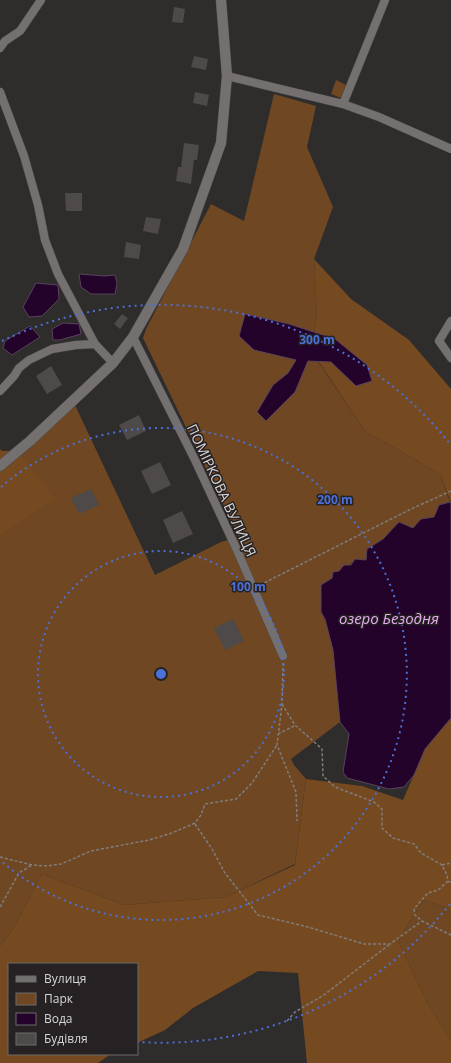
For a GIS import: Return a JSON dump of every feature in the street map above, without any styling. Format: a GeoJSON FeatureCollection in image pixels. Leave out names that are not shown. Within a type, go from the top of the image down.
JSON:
{"type":"FeatureCollection","features":[{"type":"Feature","properties":{"kind":"street"},"geometry":{"type":"LineString","coordinates":[[2,42],[20,31],[41,0]]}},
{"type":"Feature","properties":{"kind":"street"},"geometry":{"type":"LineString","coordinates":[[0,466],[30,441],[113,363],[133,337],[183,249],[221,143],[227,76],[221,0]]}},
{"type":"Feature","properties":{"kind":"street"},"geometry":{"type":"LineString","coordinates":[[343,104],[385,0]]}},
{"type":"Feature","properties":{"kind":"street"},"geometry":{"type":"LineString","coordinates":[[227,76],[343,104],[379,117],[451,149]]}},
{"type":"Feature","properties":{"kind":"street"},"geometry":{"type":"LineString","coordinates":[[0,92],[24,156],[38,205],[45,240],[55,267],[95,344],[113,363]]}},
{"type":"Feature","properties":{"kind":"street"},"geometry":{"type":"LineString","coordinates":[[451,321],[439,341],[451,358]]}},
{"type":"Feature","properties":{"kind":"street","name":"ПОМІРКОВА ВУЛИЦЯ"},"geometry":{"type":"LineString","coordinates":[[133,337],[195,460],[236,548],[283,656]]}},
{"type":"Feature","properties":{"kind":"street"},"geometry":{"type":"LineString","coordinates":[[0,391],[14,376],[19,368],[29,360],[52,349],[76,345],[95,344]]}},
{"type":"Feature","properties":{"kind":"path"},"geometry":{"type":"LineString","coordinates":[[253,589],[411,509],[451,491]]}},
{"type":"Feature","properties":{"kind":"path"},"geometry":{"type":"LineString","coordinates":[[283,656],[282,704],[277,745],[296,792],[297,821]]}},
{"type":"Feature","properties":{"kind":"path"},"geometry":{"type":"LineString","coordinates":[[282,704],[295,725],[322,749],[323,776],[335,787],[374,802],[382,809],[382,828],[393,838],[414,844],[421,853],[442,865],[448,881],[451,883]]}},
{"type":"Feature","properties":{"kind":"path"},"geometry":{"type":"LineString","coordinates":[[278,734],[295,725]]}},
{"type":"Feature","properties":{"kind":"path"},"geometry":{"type":"LineString","coordinates":[[0,857],[32,865],[47,866],[61,864],[92,851],[149,840],[172,833],[195,823],[201,815],[205,804],[236,799],[252,783],[277,745]]}},
{"type":"Feature","properties":{"kind":"path"},"geometry":{"type":"LineString","coordinates":[[195,823],[212,849],[225,873],[258,915],[308,927],[364,944],[390,944]]}},
{"type":"Feature","properties":{"kind":"path"},"geometry":{"type":"LineString","coordinates":[[442,865],[451,863]]}},
{"type":"Feature","properties":{"kind":"path"},"geometry":{"type":"LineString","coordinates":[[0,907],[19,874],[32,865]]}},
{"type":"Feature","properties":{"kind":"path"},"geometry":{"type":"LineString","coordinates":[[448,881],[438,890],[428,893],[414,909],[415,915],[422,921],[451,935]]}},
{"type":"Feature","properties":{"kind":"path"},"geometry":{"type":"LineString","coordinates":[[287,1020],[295,1012],[324,995],[422,921]]}},
{"type":"Feature","properties":{"kind":"green space"},"geometry":{"type":"Polygon","coordinates":[[[336,80],[346,85],[341,98],[331,94],[336,80]]]}},
{"type":"Feature","properties":{"kind":"green space"},"geometry":{"type":"Polygon","coordinates":[[[274,94],[316,106],[307,147],[333,207],[314,259],[317,316],[311,351],[365,431],[440,474],[450,502],[439,505],[434,517],[421,519],[413,528],[399,522],[383,539],[367,549],[366,560],[355,559],[336,574],[329,584],[321,612],[331,637],[340,722],[291,759],[306,779],[295,864],[226,897],[124,905],[42,874],[13,929],[0,946],[0,535],[18,451],[75,405],[155,575],[221,542],[239,537],[143,338],[146,329],[211,204],[244,221],[274,94]]]}},
{"type":"Feature","properties":{"kind":"green space"},"geometry":{"type":"Polygon","coordinates":[[[423,900],[448,908],[451,912],[451,1041],[427,1002],[398,941],[423,900]]]}},
{"type":"Feature","properties":{"kind":"shaded area"},"geometry":{"type":"Polygon","coordinates":[[[314,259],[351,299],[409,340],[451,389],[451,503],[440,474],[365,431],[311,350],[317,316],[314,259]]]}},
{"type":"Feature","properties":{"kind":"shaded area"},"geometry":{"type":"Polygon","coordinates":[[[0,449],[2,451],[18,451],[54,499],[0,535],[0,449]]]}},
{"type":"Feature","properties":{"kind":"shaded area"},"geometry":{"type":"Polygon","coordinates":[[[451,718],[451,912],[448,908],[423,900],[398,941],[427,1002],[451,1041],[451,1063],[307,1063],[298,973],[258,971],[193,1008],[165,1030],[138,1043],[138,963],[8,963],[8,1055],[110,1055],[98,1063],[0,1063],[0,946],[13,929],[42,874],[124,905],[226,897],[295,865],[306,779],[362,786],[403,800],[425,749],[451,718]]]}},
{"type":"Feature","properties":{"kind":"water"},"geometry":{"type":"Polygon","coordinates":[[[79,274],[105,276],[115,275],[117,283],[115,294],[91,294],[81,287],[79,274]]]}},
{"type":"Feature","properties":{"kind":"water"},"geometry":{"type":"Polygon","coordinates":[[[36,283],[58,285],[59,299],[42,316],[29,317],[23,307],[36,283]]]}},
{"type":"Feature","properties":{"kind":"water"},"geometry":{"type":"Polygon","coordinates":[[[245,314],[289,324],[335,339],[367,365],[372,381],[356,386],[331,362],[308,361],[295,392],[266,421],[257,412],[273,385],[288,373],[296,360],[254,350],[239,336],[245,314]]]}},
{"type":"Feature","properties":{"kind":"water"},"geometry":{"type":"Polygon","coordinates":[[[63,323],[79,324],[81,334],[60,340],[53,340],[52,329],[63,323]]]}},
{"type":"Feature","properties":{"kind":"water"},"geometry":{"type":"Polygon","coordinates":[[[30,326],[40,337],[12,355],[3,348],[5,341],[30,326]]]}},
{"type":"Feature","properties":{"kind":"water","name":"озеро Безодня"},"geometry":{"type":"Polygon","coordinates":[[[450,502],[451,718],[425,749],[414,775],[404,787],[389,789],[347,778],[343,772],[349,734],[340,722],[333,650],[325,619],[321,612],[321,585],[332,578],[333,572],[339,571],[344,565],[351,565],[355,559],[366,560],[367,549],[383,539],[399,522],[413,528],[421,519],[434,517],[439,505],[450,502]]]}},
{"type":"Feature","properties":{"kind":"building"},"geometry":{"type":"Polygon","coordinates":[[[174,7],[185,9],[183,23],[172,22],[174,7]]]}},
{"type":"Feature","properties":{"kind":"building"},"geometry":{"type":"Polygon","coordinates":[[[194,56],[208,59],[206,70],[191,67],[194,56]]]}},
{"type":"Feature","properties":{"kind":"building"},"geometry":{"type":"Polygon","coordinates":[[[195,92],[209,95],[207,106],[193,103],[195,92]]]}},
{"type":"Feature","properties":{"kind":"building"},"geometry":{"type":"Polygon","coordinates":[[[184,143],[199,145],[197,160],[194,160],[191,184],[176,181],[178,167],[181,167],[184,143]]]}},
{"type":"Feature","properties":{"kind":"building"},"geometry":{"type":"Polygon","coordinates":[[[65,193],[82,193],[82,211],[66,211],[65,193]]]}},
{"type":"Feature","properties":{"kind":"building"},"geometry":{"type":"Polygon","coordinates":[[[146,217],[161,219],[158,234],[143,231],[146,217]]]}},
{"type":"Feature","properties":{"kind":"building"},"geometry":{"type":"Polygon","coordinates":[[[126,242],[141,245],[139,259],[124,257],[126,242]]]}},
{"type":"Feature","properties":{"kind":"building"},"geometry":{"type":"Polygon","coordinates":[[[122,314],[128,318],[120,329],[114,324],[122,314]]]}},
{"type":"Feature","properties":{"kind":"building"},"geometry":{"type":"Polygon","coordinates":[[[51,366],[62,385],[47,394],[36,376],[51,366]]]}},
{"type":"Feature","properties":{"kind":"building"},"geometry":{"type":"Polygon","coordinates":[[[139,415],[146,431],[127,440],[119,425],[139,415]]]}},
{"type":"Feature","properties":{"kind":"building"},"geometry":{"type":"Polygon","coordinates":[[[160,462],[171,485],[152,494],[141,471],[160,462]]]}},
{"type":"Feature","properties":{"kind":"building"},"geometry":{"type":"Polygon","coordinates":[[[91,489],[99,505],[79,514],[71,498],[91,489]]]}},
{"type":"Feature","properties":{"kind":"building"},"geometry":{"type":"Polygon","coordinates":[[[182,511],[193,534],[173,543],[163,520],[182,511]]]}},
{"type":"Feature","properties":{"kind":"building"},"geometry":{"type":"Polygon","coordinates":[[[233,619],[244,641],[225,650],[214,628],[233,619]]]}}]}
